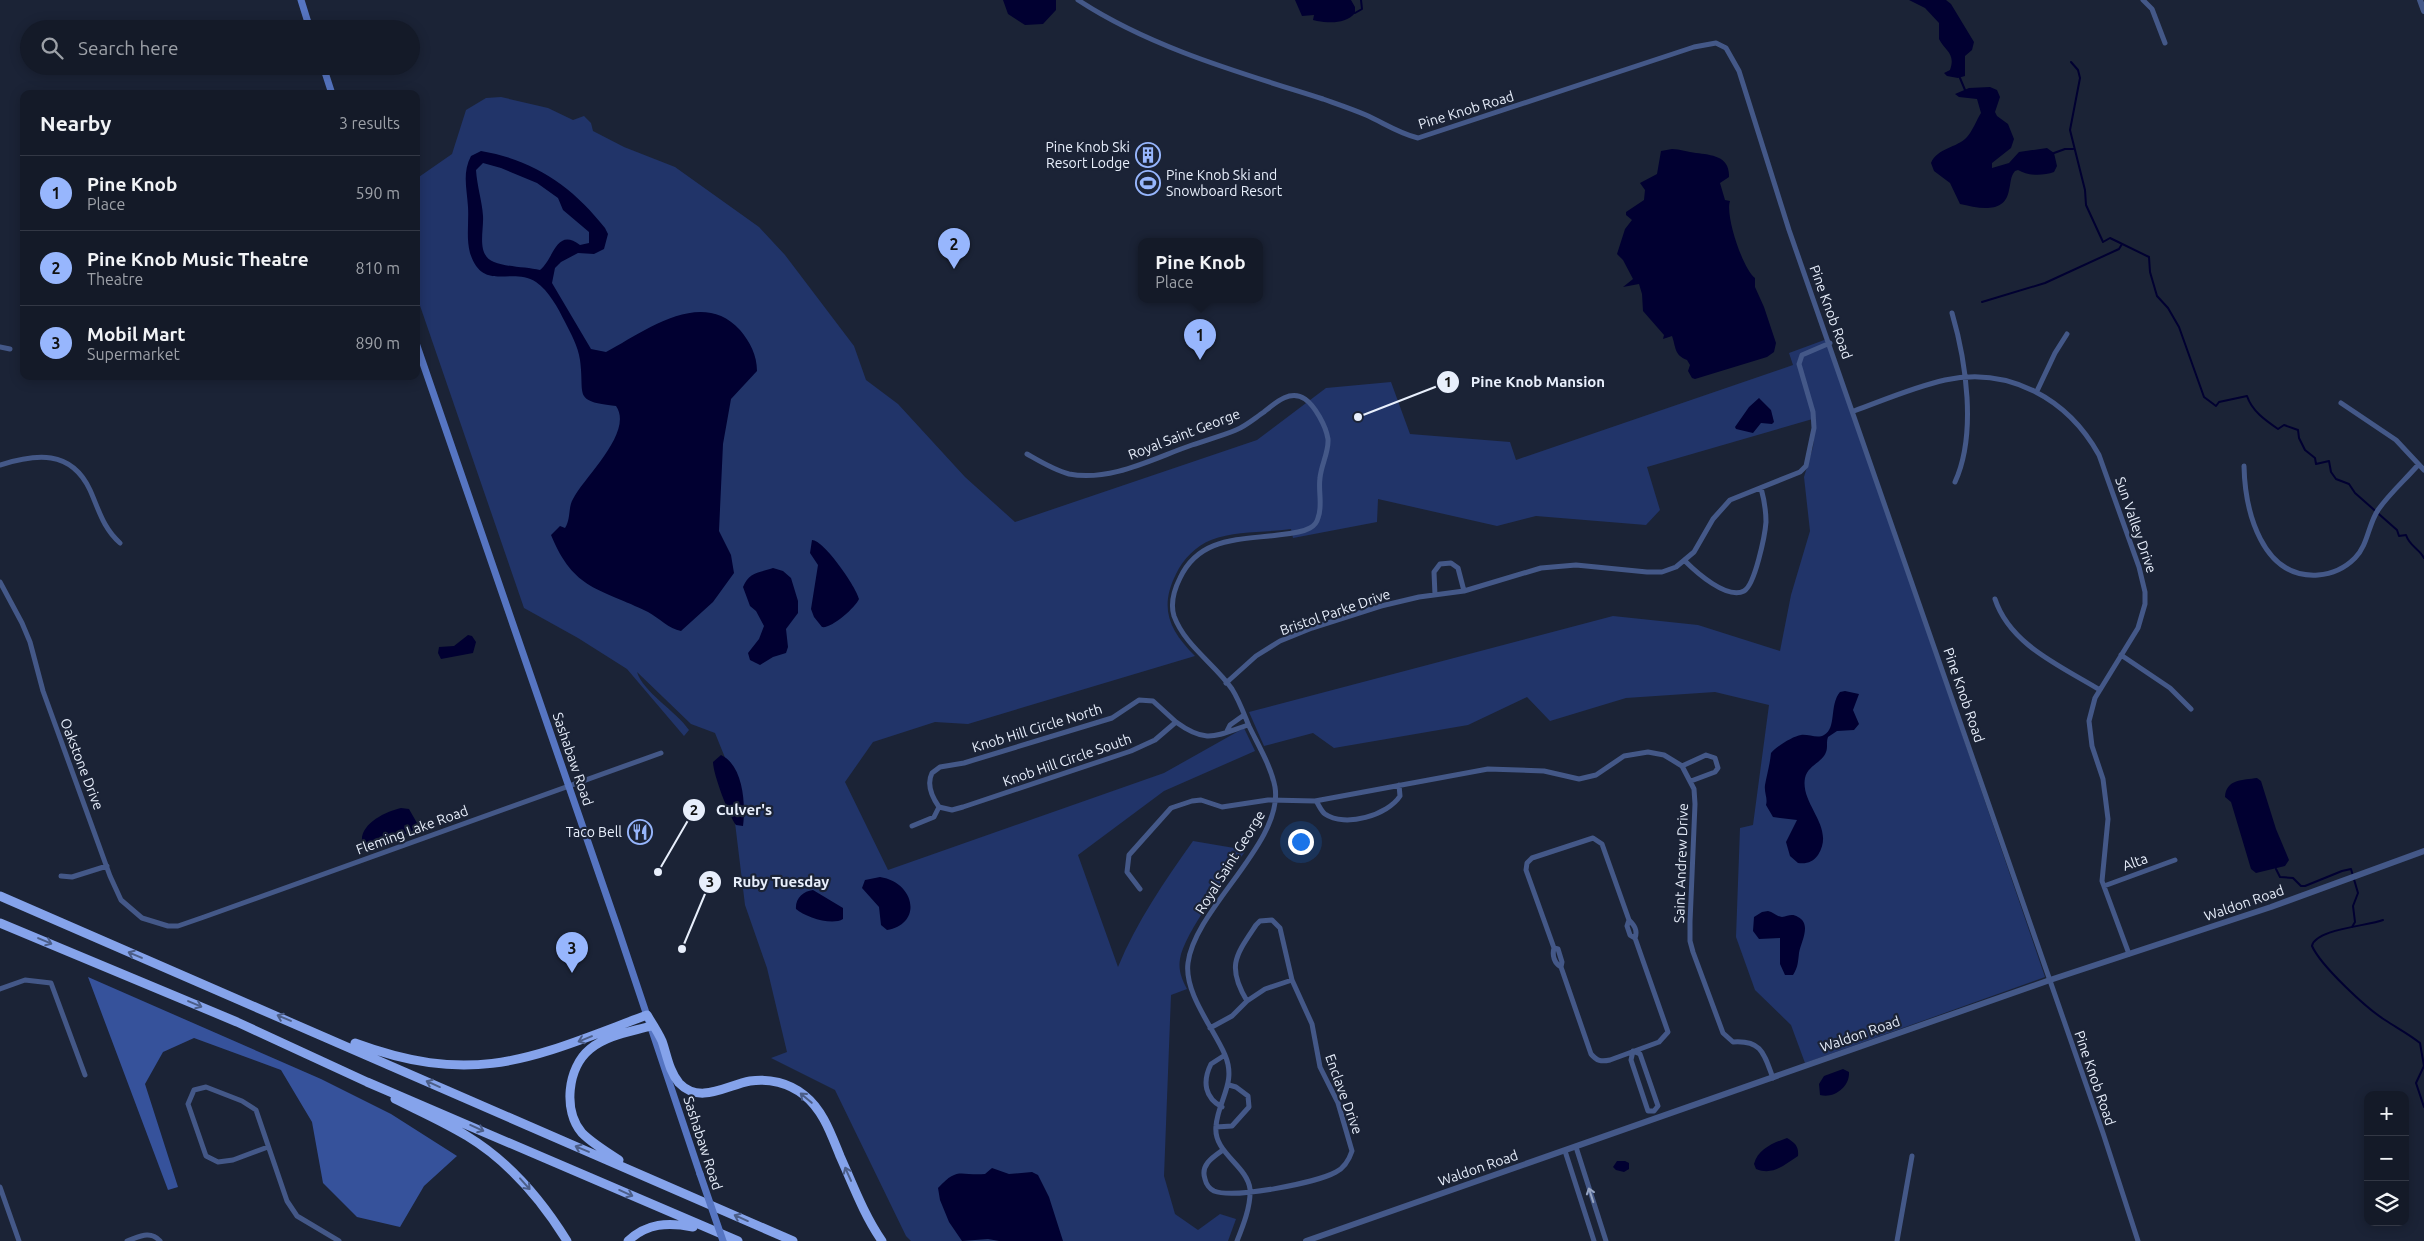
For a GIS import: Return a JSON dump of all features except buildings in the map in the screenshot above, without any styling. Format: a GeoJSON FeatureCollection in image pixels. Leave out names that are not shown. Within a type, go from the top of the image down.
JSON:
{"type":"FeatureCollection","features":[{"type":"Feature","properties":{"kind":"highway"},"geometry":{"type":"LineString","coordinates":[[0,896],[793,1241]]}},
{"type":"Feature","properties":{"kind":"highway"},"geometry":{"type":"LineString","coordinates":[[0,922],[237,1022],[368,1082],[738,1241]]}},
{"type":"Feature","properties":{"kind":"highway"},"geometry":{"type":"LineString","coordinates":[[300,1025],[410,1061],[427,1064],[468,1066],[537,1056],[647,1015],[661,1039],[674,1074],[682,1086],[689,1090],[708,1093],[749,1081],[767,1080],[788,1086],[808,1099],[826,1122],[862,1206],[882,1241]]}},
{"type":"Feature","properties":{"kind":"highway"},"geometry":{"type":"LineString","coordinates":[[643,1175],[611,1155],[582,1133],[574,1117],[570,1089],[574,1073],[589,1050],[609,1038],[651,1026]]}},
{"type":"Feature","properties":{"kind":"highway"},"geometry":{"type":"LineString","coordinates":[[368,1082],[382,1093],[466,1135],[497,1157],[517,1175],[537,1198],[567,1241]]}},
{"type":"Feature","properties":{"kind":"highway"},"geometry":{"type":"LineString","coordinates":[[628,1241],[649,1227],[666,1223],[708,1229]]}},
{"type":"Feature","properties":{"kind":"main road"},"geometry":{"type":"LineString","coordinates":[[300,0],[307,20]]}},
{"type":"Feature","properties":{"kind":"main road"},"geometry":{"type":"LineString","coordinates":[[326,75],[331,90]]}},
{"type":"Feature","properties":{"kind":"main road","name":"Sashabaw Road"},"geometry":{"type":"LineString","coordinates":[[420,355],[651,1026],[722,1241]]}},
{"type":"Feature","properties":{"kind":"street","name":"Pine Knob Road"},"geometry":{"type":"LineString","coordinates":[[1078,0],[1159,44],[1270,84],[1365,115],[1401,134],[1418,138],[1699,45],[1716,43],[1726,48],[1736,65],[1748,96],[1789,230],[1854,411],[2138,1241]]}},
{"type":"Feature","properties":{"kind":"street"},"geometry":{"type":"LineString","coordinates":[[2143,0],[2152,10],[2165,43]]}},
{"type":"Feature","properties":{"kind":"street"},"geometry":{"type":"LineString","coordinates":[[2420,0],[2424,11]]}},
{"type":"Feature","properties":{"kind":"street"},"geometry":{"type":"LineString","coordinates":[[1952,313],[1959,337],[1965,378],[1967,413],[1965,441],[1959,474],[1955,482]]}},
{"type":"Feature","properties":{"kind":"street"},"geometry":{"type":"LineString","coordinates":[[2037,391],[2055,354],[2068,334]]}},
{"type":"Feature","properties":{"kind":"street","name":"Bristol Parke Drive"},"geometry":{"type":"LineString","coordinates":[[1226,683],[1256,656],[1294,635],[1382,606],[1464,590],[1541,568],[1576,565],[1662,572],[1676,567],[1685,561],[1701,543],[1713,519],[1725,504],[1737,496],[1800,472],[1806,466],[1814,428],[1813,412],[1799,364],[1802,355],[1830,343]]}},
{"type":"Feature","properties":{"kind":"street"},"geometry":{"type":"LineString","coordinates":[[0,347],[10,349]]}},
{"type":"Feature","properties":{"kind":"street","name":"Sun Valley Drive"},"geometry":{"type":"LineString","coordinates":[[1854,411],[1944,380],[1965,378],[2006,380],[2037,391],[2059,406],[2090,438],[2106,470],[2139,567],[2145,592],[2145,604],[2138,628],[2095,698],[2089,721],[2092,746],[2103,780],[2108,819],[2103,868],[2104,886],[2129,954]]}},
{"type":"Feature","properties":{"kind":"street","name":"Royal Saint George"},"geometry":{"type":"LineString","coordinates":[[1027,454],[1044,465],[1072,474],[1113,472],[1238,429],[1286,397],[1300,396],[1308,401],[1326,429],[1328,442],[1320,476],[1319,516],[1311,528],[1290,534],[1222,541],[1210,546],[1199,553],[1185,568],[1173,595],[1172,608],[1180,628],[1232,690],[1272,775],[1276,800],[1272,817],[1264,834],[1204,925],[1189,955],[1188,977],[1210,1028],[1225,1055],[1229,1073],[1228,1085],[1216,1127]]}},
{"type":"Feature","properties":{"kind":"street"},"geometry":{"type":"LineString","coordinates":[[2341,402],[2396,440],[2424,470]]}},
{"type":"Feature","properties":{"kind":"street"},"geometry":{"type":"LineString","coordinates":[[0,465],[20,459],[45,456],[65,462],[90,488],[104,526],[120,543]]}},
{"type":"Feature","properties":{"kind":"street"},"geometry":{"type":"LineString","coordinates":[[2244,466],[2244,489],[2256,530],[2264,548],[2288,570],[2305,576],[2325,575],[2343,568],[2357,557],[2366,542],[2377,511],[2418,465]]}},
{"type":"Feature","properties":{"kind":"street"},"geometry":{"type":"LineString","coordinates":[[1685,561],[1710,584],[1739,593],[1746,590],[1752,582],[1766,523],[1765,505],[1761,488]]}},
{"type":"Feature","properties":{"kind":"street"},"geometry":{"type":"LineString","coordinates":[[1435,595],[1434,572],[1440,564],[1451,563],[1458,568],[1464,590]]}},
{"type":"Feature","properties":{"kind":"street","name":"Oakstone Drive"},"geometry":{"type":"LineString","coordinates":[[0,582],[19,616],[30,642],[43,691],[121,900],[142,918],[156,924],[171,926]]}},
{"type":"Feature","properties":{"kind":"street"},"geometry":{"type":"LineString","coordinates":[[1995,599],[2000,614],[2018,636],[2100,690]]}},
{"type":"Feature","properties":{"kind":"street"},"geometry":{"type":"LineString","coordinates":[[2121,655],[2170,688],[2191,709]]}},
{"type":"Feature","properties":{"kind":"street","name":"Knob Hill Circle North"},"geometry":{"type":"LineString","coordinates":[[939,807],[934,800],[929,785],[932,773],[940,767],[973,760],[1112,718],[1139,700],[1153,701],[1176,722]]}},
{"type":"Feature","properties":{"kind":"street"},"geometry":{"type":"LineString","coordinates":[[1227,732],[1230,725],[1244,714]]}},
{"type":"Feature","properties":{"kind":"street"},"geometry":{"type":"LineString","coordinates":[[1176,722],[1191,733],[1201,737],[1212,737],[1248,724]]}},
{"type":"Feature","properties":{"kind":"street","name":"Knob Hill Circle South"},"geometry":{"type":"LineString","coordinates":[[939,807],[952,810],[963,807],[1131,751],[1155,740],[1176,722]]}},
{"type":"Feature","properties":{"kind":"street"},"geometry":{"type":"LineString","coordinates":[[1140,889],[1128,872],[1129,855],[1171,808],[1181,803],[1201,800],[1222,807],[1255,801],[1316,800],[1488,769],[1544,771],[1579,779],[1596,775],[1624,756],[1636,752],[1664,755],[1682,766],[1706,756],[1716,758],[1718,768],[1715,772],[1691,781]]}},
{"type":"Feature","properties":{"kind":"street","name":"Fleming Lake Road"},"geometry":{"type":"LineString","coordinates":[[171,926],[211,915],[660,753]]}},
{"type":"Feature","properties":{"kind":"street","name":"Saint Andrew Drive"},"geometry":{"type":"LineString","coordinates":[[1682,766],[1691,781],[1695,804],[1690,941],[1723,1033],[1733,1042],[1748,1041],[1760,1048],[1773,1078]]}},
{"type":"Feature","properties":{"kind":"street"},"geometry":{"type":"LineString","coordinates":[[1316,800],[1324,813],[1329,816],[1351,819],[1365,818],[1385,810],[1396,803],[1400,796],[1399,785]]}},
{"type":"Feature","properties":{"kind":"street"},"geometry":{"type":"LineString","coordinates":[[912,826],[934,817],[939,807]]}},
{"type":"Feature","properties":{"kind":"street"},"geometry":{"type":"LineString","coordinates":[[1633,1051],[1659,1042],[1668,1032],[1635,938],[1634,925],[1629,920],[1602,844],[1593,838],[1532,858],[1527,863],[1526,870],[1554,948],[1554,959],[1556,964],[1561,967],[1591,1054],[1602,1062],[1633,1051],[1640,1054],[1658,1106],[1654,1111]]}},
{"type":"Feature","properties":{"kind":"street","name":"Waldon Road"},"geometry":{"type":"LineString","coordinates":[[1306,1241],[1656,1120],[2050,980],[2271,907],[2424,852]]}},
{"type":"Feature","properties":{"kind":"street","name":"Alta"},"geometry":{"type":"LineString","coordinates":[[2104,886],[2174,860]]}},
{"type":"Feature","properties":{"kind":"street"},"geometry":{"type":"LineString","coordinates":[[61,876],[72,877],[107,866]]}},
{"type":"Feature","properties":{"kind":"street","name":"Enclave Drive"},"geometry":{"type":"LineString","coordinates":[[1247,1001],[1234,968],[1243,945],[1260,921],[1272,920],[1280,928],[1292,980],[1312,1024],[1320,1067],[1338,1103],[1352,1151],[1350,1159],[1336,1172],[1291,1187],[1250,1191]]}},
{"type":"Feature","properties":{"kind":"street"},"geometry":{"type":"LineString","coordinates":[[0,988],[25,980],[51,983],[85,1075]]}},
{"type":"Feature","properties":{"kind":"street"},"geometry":{"type":"LineString","coordinates":[[1210,1028],[1232,1016],[1247,1001],[1265,989],[1292,980]]}},
{"type":"Feature","properties":{"kind":"street"},"geometry":{"type":"LineString","coordinates":[[1633,1051],[1631,1060],[1648,1111],[1654,1111]]}},
{"type":"Feature","properties":{"kind":"street"},"geometry":{"type":"LineString","coordinates":[[1222,1107],[1213,1102],[1206,1090],[1210,1064],[1225,1055]]}},
{"type":"Feature","properties":{"kind":"street"},"geometry":{"type":"LineString","coordinates":[[1228,1085],[1236,1087],[1248,1096],[1249,1106],[1232,1126],[1216,1127],[1217,1140],[1243,1174],[1250,1191],[1237,1241]]}},
{"type":"Feature","properties":{"kind":"street"},"geometry":{"type":"LineString","coordinates":[[268,1147],[233,1160],[218,1162],[206,1156],[188,1104],[194,1090],[206,1087],[242,1101],[256,1110],[287,1201],[297,1216],[339,1241]]}},
{"type":"Feature","properties":{"kind":"street"},"geometry":{"type":"LineString","coordinates":[[1654,1111],[1656,1120]]}},
{"type":"Feature","properties":{"kind":"street"},"geometry":{"type":"LineString","coordinates":[[1576,1147],[1606,1241]]}},
{"type":"Feature","properties":{"kind":"street"},"geometry":{"type":"LineString","coordinates":[[1223,1150],[1206,1164],[1203,1172],[1206,1182],[1213,1190],[1220,1192],[1250,1191]]}},
{"type":"Feature","properties":{"kind":"street"},"geometry":{"type":"LineString","coordinates":[[1565,1151],[1594,1241]]}},
{"type":"Feature","properties":{"kind":"street"},"geometry":{"type":"LineString","coordinates":[[1897,1241],[1912,1156]]}},
{"type":"Feature","properties":{"kind":"street"},"geometry":{"type":"LineString","coordinates":[[0,1187],[19,1241]]}},
{"type":"Feature","properties":{"kind":"street"},"geometry":{"type":"LineString","coordinates":[[1586,1215],[1596,1212]]}},
{"type":"Feature","properties":{"kind":"street"},"geometry":{"type":"LineString","coordinates":[[127,1241],[146,1234],[154,1235],[160,1241]]}},
{"type":"Feature","properties":{"kind":"shaded area"},"geometry":{"type":"Polygon","coordinates":[[[1003,0],[1056,0],[1056,10],[1043,24],[1025,25],[1008,14],[1003,0]]]}},
{"type":"Feature","properties":{"kind":"shaded area"},"geometry":{"type":"Polygon","coordinates":[[[1295,0],[1351,0],[1355,7],[1355,13],[1342,21],[1317,21],[1313,20],[1314,15],[1302,16],[1295,0]]]}},
{"type":"Feature","properties":{"kind":"shaded area"},"geometry":{"type":"Polygon","coordinates":[[[1909,0],[1946,0],[1951,4],[1974,42],[1972,50],[1965,56],[1965,76],[1958,78],[1947,76],[1944,73],[1950,70],[1952,60],[1939,39],[1939,23],[1925,8],[1909,0]]]}},
{"type":"Feature","properties":{"kind":"shaded area"},"geometry":{"type":"Polygon","coordinates":[[[1990,87],[1997,90],[2000,97],[1995,112],[1997,116],[2008,124],[2014,139],[2011,148],[1992,163],[1992,168],[2009,163],[2019,152],[2047,148],[2054,153],[2057,166],[2054,172],[2045,174],[2036,175],[2018,170],[2015,171],[2011,178],[2006,198],[2002,203],[1990,208],[1982,208],[1960,204],[1950,183],[1934,171],[1931,163],[1942,151],[1958,144],[1967,137],[1981,113],[1977,99],[1959,97],[1955,94],[1969,88],[1990,87]]]}},
{"type":"Feature","properties":{"kind":"shaded area"},"geometry":{"type":"Polygon","coordinates":[[[501,97],[548,108],[573,120],[584,116],[591,123],[593,131],[624,147],[675,167],[759,227],[785,255],[854,346],[866,380],[898,404],[965,477],[1015,522],[1257,440],[1326,388],[1391,382],[1410,434],[1510,442],[1516,460],[1793,365],[1789,353],[1827,339],[2045,977],[1805,1063],[1791,1025],[1755,990],[1736,937],[1740,828],[1753,825],[1769,705],[1715,692],[1626,698],[1550,721],[1527,697],[1468,725],[1334,748],[1313,733],[1264,746],[1249,712],[1613,616],[1698,625],[1780,651],[1791,595],[1810,531],[1804,477],[1813,447],[1816,418],[1647,467],[1660,510],[1646,525],[1536,516],[1497,526],[1378,499],[1377,522],[1293,538],[1291,529],[1240,533],[1211,540],[1195,549],[1182,563],[1176,574],[1168,597],[1168,608],[1173,628],[1195,656],[968,724],[935,722],[873,742],[845,782],[888,870],[1164,773],[1244,728],[1255,751],[1164,791],[1078,855],[1118,967],[1142,918],[1193,841],[1246,850],[1198,920],[1183,948],[1180,959],[1180,971],[1187,989],[1171,995],[1164,1176],[1175,1214],[1198,1230],[1220,1214],[1236,1219],[1228,1241],[911,1241],[906,1236],[835,1090],[771,1058],[787,1052],[767,968],[745,905],[728,765],[715,733],[691,724],[637,672],[646,687],[689,730],[684,736],[627,669],[578,638],[524,608],[420,306],[420,176],[452,154],[466,110],[486,98],[501,97]]]}},
{"type":"Feature","properties":{"kind":"shaded area"},"geometry":{"type":"Polygon","coordinates":[[[1672,149],[1714,156],[1727,165],[1729,177],[1720,183],[1725,200],[1730,201],[1730,218],[1736,242],[1745,264],[1755,278],[1755,287],[1776,343],[1774,352],[1767,357],[1695,379],[1692,378],[1688,371],[1690,365],[1687,360],[1678,353],[1672,336],[1663,339],[1664,335],[1643,311],[1642,294],[1639,284],[1623,287],[1633,279],[1623,260],[1617,254],[1625,229],[1632,220],[1626,215],[1626,212],[1644,200],[1645,190],[1640,183],[1657,174],[1661,151],[1672,149]]]}},
{"type":"Feature","properties":{"kind":"shaded area"},"geometry":{"type":"Polygon","coordinates":[[[481,151],[500,155],[535,168],[550,177],[579,200],[605,228],[608,234],[604,249],[594,254],[578,253],[561,262],[555,268],[552,283],[591,349],[606,352],[637,334],[673,317],[690,313],[708,312],[725,318],[740,330],[752,349],[757,371],[731,399],[723,444],[719,531],[731,555],[734,573],[713,602],[681,631],[668,626],[648,612],[590,586],[579,578],[569,567],[551,535],[560,526],[565,528],[573,499],[606,454],[619,428],[620,417],[616,406],[593,402],[583,395],[580,360],[576,345],[553,300],[545,290],[536,282],[527,278],[490,276],[482,272],[476,265],[470,253],[468,236],[466,175],[471,156],[481,151]],[[483,163],[476,170],[483,216],[482,242],[488,259],[504,265],[540,270],[560,242],[572,240],[580,245],[589,243],[589,232],[563,210],[558,198],[537,183],[501,168],[483,163]]]}},
{"type":"Feature","properties":{"kind":"shaded area"},"geometry":{"type":"Polygon","coordinates":[[[1759,398],[1771,410],[1774,422],[1772,424],[1761,423],[1753,433],[1736,429],[1735,427],[1749,407],[1759,398]]]}},
{"type":"Feature","properties":{"kind":"shaded area"},"geometry":{"type":"Polygon","coordinates":[[[812,540],[817,542],[832,556],[846,575],[859,599],[842,617],[826,627],[822,627],[814,617],[811,609],[818,565],[810,553],[812,540]]]}},
{"type":"Feature","properties":{"kind":"shaded area"},"geometry":{"type":"Polygon","coordinates":[[[773,568],[783,571],[791,578],[798,601],[798,613],[786,629],[788,647],[786,653],[773,657],[760,665],[750,660],[748,653],[759,639],[764,626],[756,611],[750,606],[743,587],[751,576],[773,568]]]}},
{"type":"Feature","properties":{"kind":"shaded area"},"geometry":{"type":"Polygon","coordinates":[[[468,635],[472,636],[476,642],[473,653],[441,659],[438,653],[439,647],[454,646],[468,635]]]}},
{"type":"Feature","properties":{"kind":"shaded area"},"geometry":{"type":"Polygon","coordinates":[[[1845,691],[1859,694],[1853,710],[1859,724],[1854,730],[1837,731],[1828,737],[1827,750],[1824,756],[1809,770],[1805,778],[1807,797],[1823,835],[1818,855],[1807,863],[1798,863],[1790,856],[1786,842],[1797,820],[1773,817],[1766,805],[1765,785],[1771,753],[1785,742],[1798,736],[1819,737],[1828,732],[1837,697],[1840,692],[1845,691]]]}},
{"type":"Feature","properties":{"kind":"shaded area"},"geometry":{"type":"Polygon","coordinates":[[[721,755],[734,767],[738,776],[744,807],[743,826],[736,825],[718,785],[713,762],[721,755]]]}},
{"type":"Feature","properties":{"kind":"shaded area"},"geometry":{"type":"Polygon","coordinates":[[[2257,778],[2261,781],[2276,829],[2289,860],[2285,866],[2256,873],[2251,869],[2231,802],[2225,797],[2228,787],[2232,784],[2241,780],[2257,778]]]}},
{"type":"Feature","properties":{"kind":"shaded area"},"geometry":{"type":"Polygon","coordinates":[[[401,808],[409,809],[417,823],[414,830],[374,849],[365,850],[362,842],[363,835],[371,822],[386,813],[401,808]]]}},
{"type":"Feature","properties":{"kind":"shaded area"},"geometry":{"type":"Polygon","coordinates":[[[880,877],[892,880],[901,886],[907,894],[910,903],[910,911],[906,919],[899,926],[887,930],[881,925],[879,907],[862,888],[865,880],[880,877]]]}},
{"type":"Feature","properties":{"kind":"shaded area"},"geometry":{"type":"Polygon","coordinates":[[[813,890],[843,908],[843,919],[832,922],[819,920],[796,909],[800,896],[813,890]]]}},
{"type":"Feature","properties":{"kind":"shaded area"},"geometry":{"type":"Polygon","coordinates":[[[1768,911],[1780,917],[1796,916],[1804,924],[1805,929],[1797,967],[1793,975],[1785,975],[1780,964],[1780,938],[1759,939],[1753,931],[1754,917],[1768,911]]]}},
{"type":"Feature","properties":{"kind":"shaded area"},"geometry":{"type":"Polygon","coordinates":[[[88,977],[321,1079],[391,1114],[457,1156],[424,1186],[400,1227],[357,1217],[323,1183],[312,1122],[281,1070],[194,1038],[163,1052],[145,1084],[178,1187],[168,1190],[88,977]]]}},
{"type":"Feature","properties":{"kind":"shaded area"},"geometry":{"type":"Polygon","coordinates":[[[1843,1069],[1849,1072],[1849,1077],[1844,1087],[1831,1095],[1820,1095],[1819,1084],[1824,1076],[1843,1069]]]}},
{"type":"Feature","properties":{"kind":"shaded area"},"geometry":{"type":"Polygon","coordinates":[[[1787,1138],[1796,1145],[1798,1156],[1773,1170],[1762,1171],[1756,1169],[1754,1164],[1763,1150],[1771,1144],[1787,1138]]]}},
{"type":"Feature","properties":{"kind":"shaded area"},"geometry":{"type":"Polygon","coordinates":[[[1617,1161],[1629,1163],[1629,1169],[1624,1172],[1616,1170],[1613,1167],[1617,1161]]]}},
{"type":"Feature","properties":{"kind":"shaded area"},"geometry":{"type":"Polygon","coordinates":[[[992,1168],[1009,1174],[1032,1172],[1038,1175],[1049,1197],[1063,1241],[999,1241],[988,1239],[962,1241],[949,1222],[940,1200],[938,1188],[955,1174],[985,1174],[992,1168]]]}},
{"type":"Feature","properties":{"kind":"waterway"},"geometry":{"type":"LineString","coordinates":[[1355,13],[1362,9],[1361,0]]}},
{"type":"Feature","properties":{"kind":"waterway"},"geometry":{"type":"LineString","coordinates":[[2071,62],[2078,70],[2080,78],[2070,130],[2085,190],[2086,205],[2103,242],[2110,238],[2149,257],[2150,272],[2157,296],[2168,308],[2179,327],[2204,397],[2216,406],[2219,402],[2247,396],[2256,411],[2278,429],[2284,425],[2298,430],[2299,438],[2305,450],[2315,458],[2316,464],[2329,461],[2331,472],[2336,479],[2349,484],[2355,493],[2397,530],[2399,536],[2406,535],[2424,558]]}},
{"type":"Feature","properties":{"kind":"waterway"},"geometry":{"type":"LineString","coordinates":[[1960,78],[1965,90]]}},
{"type":"Feature","properties":{"kind":"waterway"},"geometry":{"type":"LineString","coordinates":[[2054,153],[2065,149],[2073,149]]}},
{"type":"Feature","properties":{"kind":"waterway"},"geometry":{"type":"LineString","coordinates":[[1982,302],[2045,283],[2119,249],[2122,244]]}},
{"type":"Feature","properties":{"kind":"waterway"},"geometry":{"type":"LineString","coordinates":[[2276,869],[2280,877],[2293,878],[2301,886],[2351,869],[2358,893],[2353,906],[2355,922],[2352,927]]}},
{"type":"Feature","properties":{"kind":"waterway"},"geometry":{"type":"LineString","coordinates":[[2383,920],[2332,932],[2315,940],[2312,946],[2334,975],[2356,997],[2389,1023],[2420,1043],[2424,1066],[2416,1083],[2424,1107]]}},
{"type":"Feature","properties":{"kind":"place","name":"Pine Knob Ski Resort Lodge"},"geometry":{"type":"Point","coordinates":[1148,155]}},
{"type":"Feature","properties":{"kind":"place","name":"Pine Knob Ski and Snowboard Resort"},"geometry":{"type":"Point","coordinates":[1148,183]}},
{"type":"Feature","properties":{"kind":"place","name":"Pine Knob Music Theatre"},"geometry":{"type":"Point","coordinates":[954,269]}},
{"type":"Feature","properties":{"kind":"place","name":"Pine Knob"},"geometry":{"type":"Point","coordinates":[1200,360]}},
{"type":"Feature","properties":{"kind":"place","name":"Pine Knob Mansion"},"geometry":{"type":"Point","coordinates":[1358,417]}},
{"type":"Feature","properties":{"kind":"place","name":"Taco Bell"},"geometry":{"type":"Point","coordinates":[640,832]}},
{"type":"Feature","properties":{"kind":"place","name":"Culver's"},"geometry":{"type":"Point","coordinates":[658,872]}},
{"type":"Feature","properties":{"kind":"place","name":"Ruby Tuesday"},"geometry":{"type":"Point","coordinates":[682,949]}},
{"type":"Feature","properties":{"kind":"place","name":"Mobil Mart"},"geometry":{"type":"Point","coordinates":[572,973]}}]}
